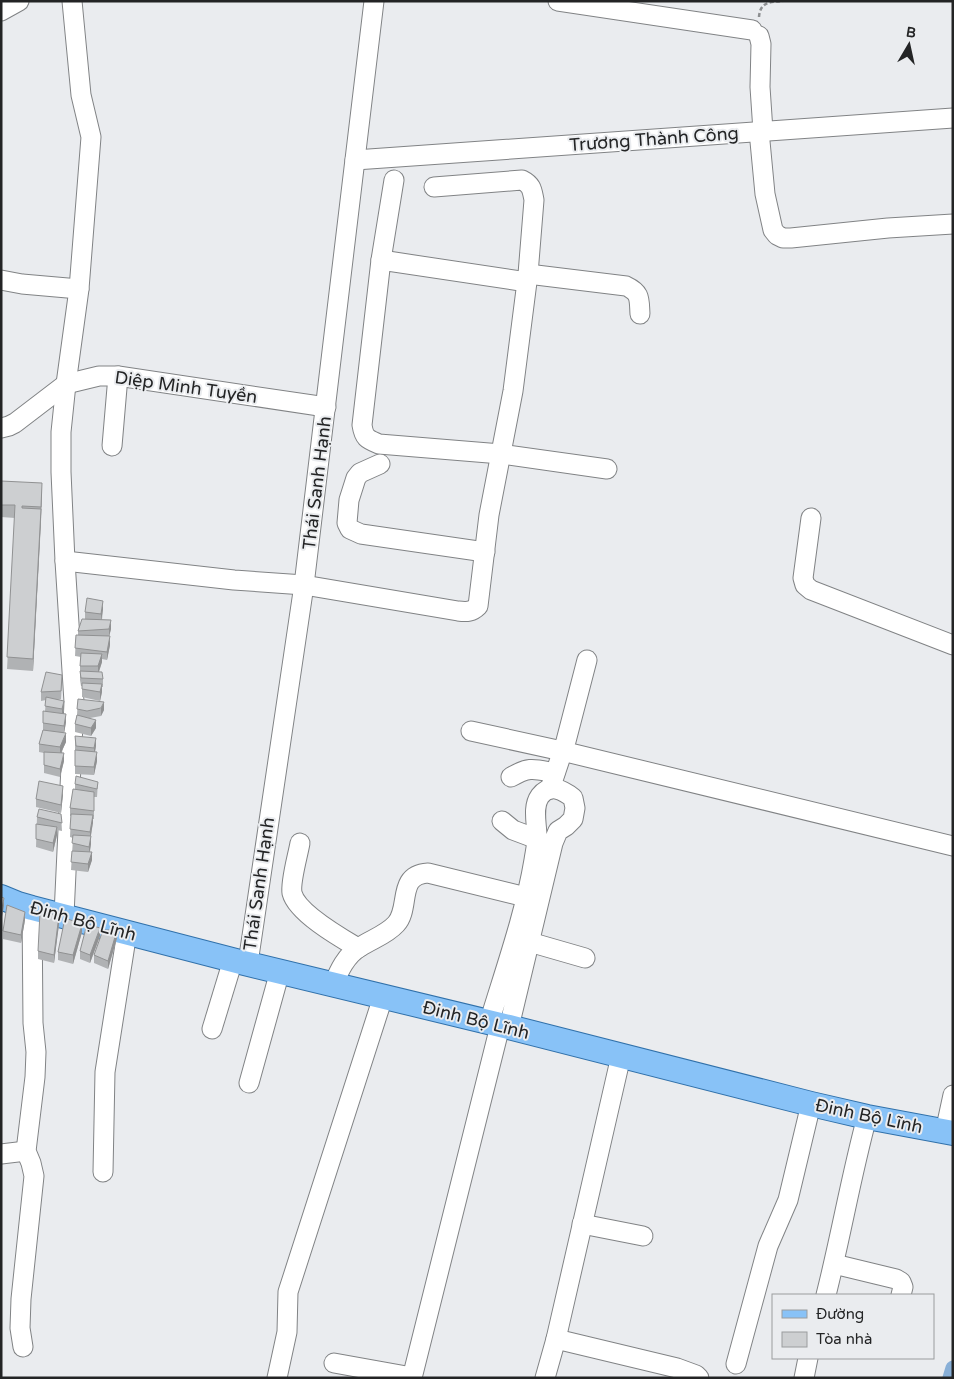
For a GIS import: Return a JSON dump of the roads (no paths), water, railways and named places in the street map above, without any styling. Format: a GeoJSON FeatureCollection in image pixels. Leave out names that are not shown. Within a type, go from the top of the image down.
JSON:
{"type":"FeatureCollection","features":[{"type":"Feature","properties":{"kind":"main road","name":"Đinh Bộ Lĩnh"},"geometry":{"type":"LineString","coordinates":[[1,897],[32,908],[240,962],[811,1104],[866,1117],[949,1132]]}},
{"type":"Feature","properties":{"kind":"street"},"geometry":{"type":"LineString","coordinates":[[1,11],[19,1]]}},
{"type":"Feature","properties":{"kind":"street"},"geometry":{"type":"LineString","coordinates":[[64,916],[74,702],[65,561],[61,432],[79,289],[91,137],[81,95],[72,1]]}},
{"type":"Feature","properties":{"kind":"street","name":"Thái Sanh Hạnh"},"geometry":{"type":"LineString","coordinates":[[212,1029],[240,962],[304,585],[374,1]]}},
{"type":"Feature","properties":{"kind":"street"},"geometry":{"type":"LineString","coordinates":[[558,1],[756,33],[761,44],[761,131],[765,194],[773,230],[777,235],[783,238],[791,238],[888,228],[953,224]]}},
{"type":"Feature","properties":{"kind":"street","name":"Trương Thành Công"},"geometry":{"type":"LineString","coordinates":[[354,160],[953,118]]}},
{"type":"Feature","properties":{"kind":"street"},"geometry":{"type":"LineString","coordinates":[[394,180],[381,260],[362,425],[363,434],[368,440],[379,444],[501,454],[607,469]]}},
{"type":"Feature","properties":{"kind":"street"},"geometry":{"type":"LineString","coordinates":[[65,561],[234,580],[304,585],[458,611],[470,612],[478,606],[489,515],[513,392],[528,278],[534,200],[528,183],[522,180],[434,187]]}},
{"type":"Feature","properties":{"kind":"street"},"geometry":{"type":"LineString","coordinates":[[381,260],[528,278],[626,286],[634,290],[639,297],[640,314]]}},
{"type":"Feature","properties":{"kind":"street"},"geometry":{"type":"LineString","coordinates":[[1,280],[22,284],[79,289]]}},
{"type":"Feature","properties":{"kind":"street","name":"Diệp Minh Tuyền"},"geometry":{"type":"LineString","coordinates":[[1,428],[15,423],[66,384],[99,376],[118,376],[326,406]]}},
{"type":"Feature","properties":{"kind":"street"},"geometry":{"type":"LineString","coordinates":[[112,446],[118,376]]}},
{"type":"Feature","properties":{"kind":"street"},"geometry":{"type":"LineString","coordinates":[[380,464],[360,473],[356,478],[349,500],[347,523],[350,529],[361,534],[485,552]]}},
{"type":"Feature","properties":{"kind":"street"},"geometry":{"type":"LineString","coordinates":[[811,518],[803,578],[805,585],[811,590],[953,646]]}},
{"type":"Feature","properties":{"kind":"street"},"geometry":{"type":"LineString","coordinates":[[532,899],[532,871],[537,830],[536,807],[539,797],[552,781],[566,741],[587,660]]}},
{"type":"Feature","properties":{"kind":"street"},"geometry":{"type":"LineString","coordinates":[[470,731],[562,751],[953,846]]}},
{"type":"Feature","properties":{"kind":"street"},"geometry":{"type":"LineString","coordinates":[[502,821],[514,830],[558,831],[573,819],[575,808],[573,798],[537,769],[524,769],[511,777]]}},
{"type":"Feature","properties":{"kind":"street"},"geometry":{"type":"LineString","coordinates":[[334,1363],[412,1377],[532,899],[558,831]]}},
{"type":"Feature","properties":{"kind":"street"},"geometry":{"type":"LineString","coordinates":[[300,843],[292,883],[292,894],[298,904],[327,929],[358,948]]}},
{"type":"Feature","properties":{"kind":"street"},"geometry":{"type":"LineString","coordinates":[[333,985],[339,970],[348,957],[358,948],[398,923],[402,914],[407,889],[412,879],[418,874],[428,873],[532,899]]}},
{"type":"Feature","properties":{"kind":"street"},"geometry":{"type":"LineString","coordinates":[[23,1347],[20,1328],[21,1299],[34,1176],[26,1151],[35,1077],[36,1052],[33,1023],[32,908]]}},
{"type":"Feature","properties":{"kind":"street"},"geometry":{"type":"LineString","coordinates":[[104,1172],[105,1072],[127,932]]}},
{"type":"Feature","properties":{"kind":"street"},"geometry":{"type":"LineString","coordinates":[[522,939],[584,958]]}},
{"type":"Feature","properties":{"kind":"street"},"geometry":{"type":"LineString","coordinates":[[250,1083],[280,971]]}},
{"type":"Feature","properties":{"kind":"street"},"geometry":{"type":"LineString","coordinates":[[277,1378],[287,1332],[288,1292],[382,997]]}},
{"type":"Feature","properties":{"kind":"street"},"geometry":{"type":"LineString","coordinates":[[545,1378],[556,1339],[621,1056]]}},
{"type":"Feature","properties":{"kind":"street"},"geometry":{"type":"LineString","coordinates":[[949,1132],[953,1095]]}},
{"type":"Feature","properties":{"kind":"street"},"geometry":{"type":"LineString","coordinates":[[736,1364],[768,1246],[788,1200],[811,1104]]}},
{"type":"Feature","properties":{"kind":"street"},"geometry":{"type":"LineString","coordinates":[[826,1294],[866,1117]]}},
{"type":"Feature","properties":{"kind":"street"},"geometry":{"type":"LineString","coordinates":[[1,1154],[26,1151]]}},
{"type":"Feature","properties":{"kind":"street"},"geometry":{"type":"LineString","coordinates":[[582,1224],[643,1236]]}},
{"type":"Feature","properties":{"kind":"street"},"geometry":{"type":"LineString","coordinates":[[834,1264],[896,1279],[901,1282],[903,1287],[901,1294]]}},
{"type":"Feature","properties":{"kind":"street"},"geometry":{"type":"LineString","coordinates":[[556,1339],[677,1368],[699,1378]]}},
{"type":"Feature","properties":{"kind":"street"},"geometry":{"type":"LineString","coordinates":[[804,1378],[808,1359]]}},
{"type":"Feature","properties":{"kind":"waterway"},"geometry":{"type":"LineString","coordinates":[[950,1378],[953,1368]]}}]}
